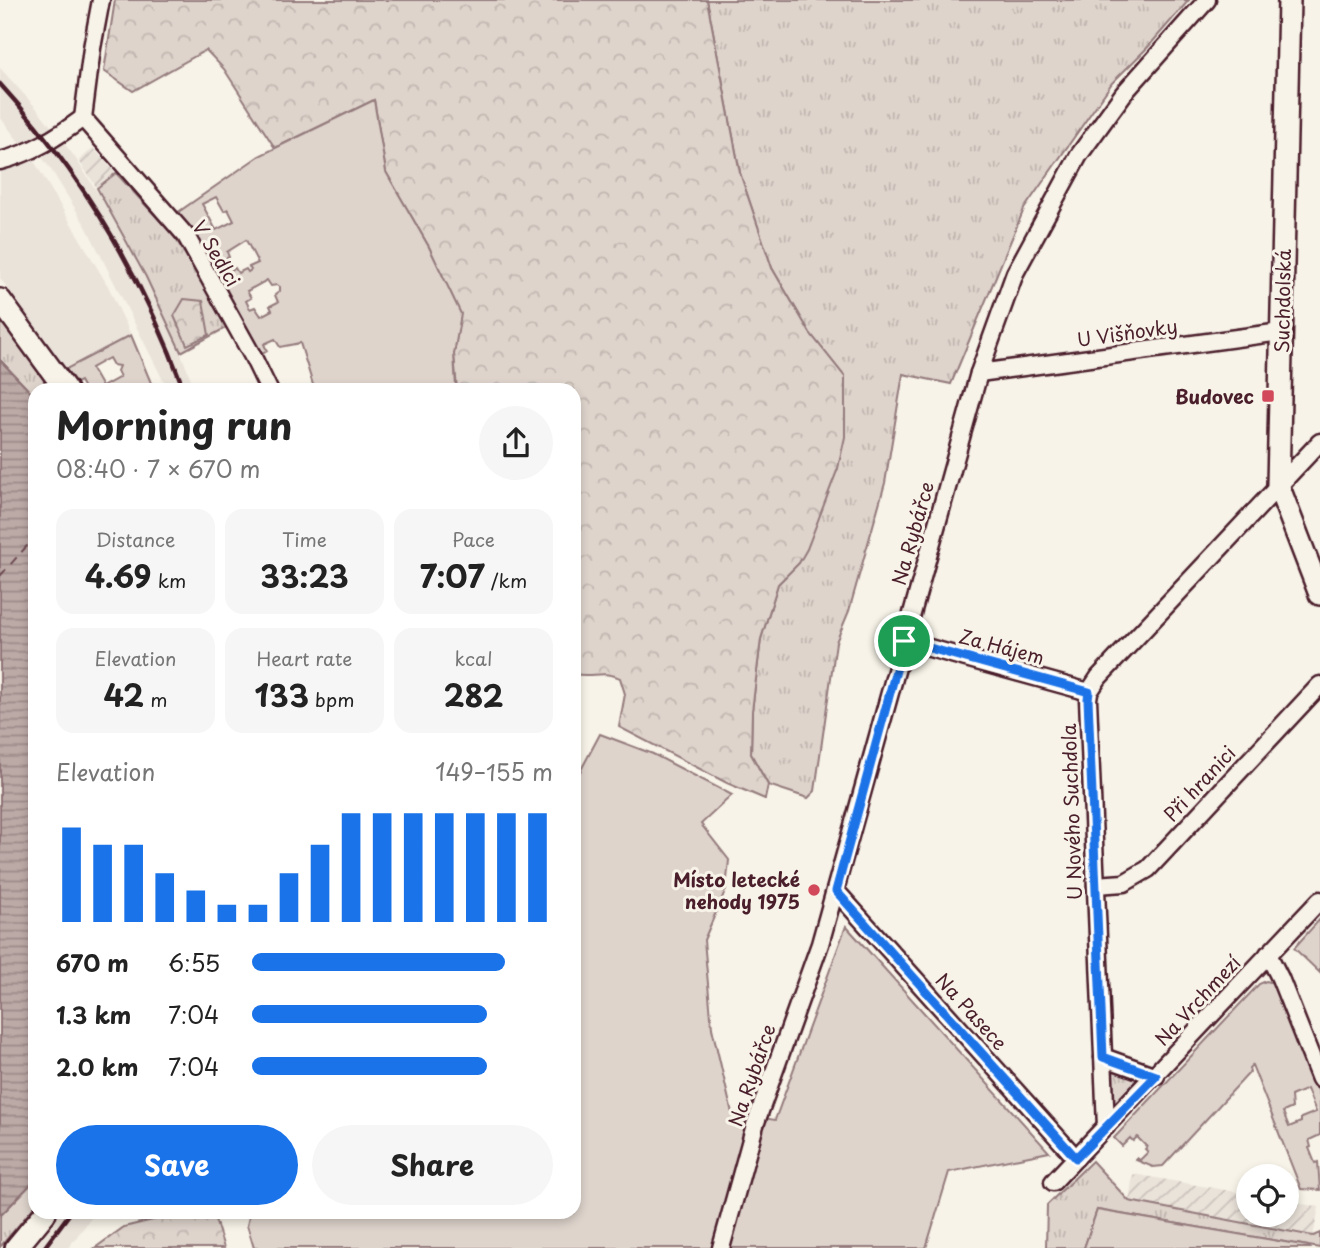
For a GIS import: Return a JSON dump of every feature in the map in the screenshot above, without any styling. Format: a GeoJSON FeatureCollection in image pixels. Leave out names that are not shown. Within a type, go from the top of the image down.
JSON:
{"type":"FeatureCollection","features":[{"type":"Feature","properties":{"kind":"street"},"geometry":{"type":"LineString","coordinates":[[0,161],[21,156],[57,138],[83,118],[101,0]]}},
{"type":"Feature","properties":{"kind":"street","name":"Na Rybářce"},"geometry":{"type":"LineString","coordinates":[[721,1248],[755,1125],[820,944],[836,891],[979,373],[1015,273],[1079,155],[1124,93],[1207,0]]}},
{"type":"Feature","properties":{"kind":"street","name":"Suchdolská"},"geometry":{"type":"LineString","coordinates":[[1289,0],[1278,485],[1320,594]]}},
{"type":"Feature","properties":{"kind":"street","name":"V Sedlci"},"geometry":{"type":"LineString","coordinates":[[83,118],[186,236],[253,355],[266,383]]}},
{"type":"Feature","properties":{"kind":"street"},"geometry":{"type":"LineString","coordinates":[[0,300],[61,383]]}},
{"type":"Feature","properties":{"kind":"street","name":"U Višňovky"},"geometry":{"type":"LineString","coordinates":[[979,373],[1281,332]]}},
{"type":"Feature","properties":{"kind":"street"},"geometry":{"type":"LineString","coordinates":[[1089,692],[1099,677],[1320,442]]}},
{"type":"Feature","properties":{"kind":"street","name":"Za Hájem"},"geometry":{"type":"LineString","coordinates":[[904,641],[1089,692]]}},
{"type":"Feature","properties":{"kind":"street","name":"Při hranici"},"geometry":{"type":"LineString","coordinates":[[1096,885],[1124,883],[1148,869],[1320,685]]}},
{"type":"Feature","properties":{"kind":"street","name":"U Nového Suchdola"},"geometry":{"type":"LineString","coordinates":[[1089,692],[1106,1127]]}},
{"type":"Feature","properties":{"kind":"street","name":"Na Pasece"},"geometry":{"type":"LineString","coordinates":[[836,891],[1076,1158]]}},
{"type":"Feature","properties":{"kind":"street","name":"Na Vrchmezí"},"geometry":{"type":"LineString","coordinates":[[1053,1182],[1320,900]]}},
{"type":"Feature","properties":{"kind":"street"},"geometry":{"type":"LineString","coordinates":[[1268,954],[1320,1079]]}},
{"type":"Feature","properties":{"kind":"street"},"geometry":{"type":"LineString","coordinates":[[1103,1057],[1156,1076]]}},
{"type":"Feature","properties":{"kind":"street"},"geometry":{"type":"LineString","coordinates":[[16,1248],[40,1219]]}},
{"type":"Feature","properties":{"kind":"shaded area"},"geometry":{"type":"Polygon","coordinates":[[[0,68],[39,111],[74,156],[111,213],[128,241],[172,330],[192,383],[164,383],[87,228],[52,171],[30,141],[22,146],[0,117],[0,68]]]}},
{"type":"Feature","properties":{"kind":"shaded area"},"geometry":{"type":"Polygon","coordinates":[[[93,148],[116,173],[97,188],[79,161],[93,148]]]}},
{"type":"Feature","properties":{"kind":"shaded area"},"geometry":{"type":"Polygon","coordinates":[[[34,161],[108,286],[131,335],[66,369],[0,278],[0,172],[34,161]]]}},
{"type":"Feature","properties":{"kind":"shaded area"},"geometry":{"type":"Polygon","coordinates":[[[0,360],[28,390],[28,1187],[0,1216],[0,360]]]}},
{"type":"Feature","properties":{"kind":"shaded area"},"geometry":{"type":"Polygon","coordinates":[[[1133,1174],[1236,1192],[1236,1221],[1129,1201],[1133,1174]]]}},
{"type":"Feature","properties":{"kind":"shaded area"},"geometry":{"type":"Polygon","coordinates":[[[1299,1203],[1319,1207],[1313,1236],[1266,1227],[1299,1227],[1299,1203]]]}},
{"type":"Feature","properties":{"kind":"shaded area"},"geometry":{"type":"Polygon","coordinates":[[[51,1219],[90,1219],[68,1248],[28,1248],[51,1219]]]}},
{"type":"Feature","properties":{"kind":"green space"},"geometry":{"type":"Polygon","coordinates":[[[115,0],[707,0],[740,173],[772,268],[810,333],[845,377],[845,437],[838,468],[807,549],[799,563],[778,584],[761,639],[752,711],[751,754],[768,785],[765,799],[727,783],[619,727],[625,694],[620,678],[581,675],[581,383],[456,383],[454,354],[460,314],[429,247],[386,172],[374,100],[275,148],[224,69],[206,50],[133,91],[104,71],[115,0]]]}},
{"type":"Feature","properties":{"kind":"green space"},"geometry":{"type":"Polygon","coordinates":[[[707,0],[1189,0],[1112,83],[1024,209],[951,384],[903,374],[885,483],[849,611],[836,642],[815,791],[808,798],[768,785],[751,754],[752,711],[761,639],[778,584],[799,563],[838,468],[845,377],[810,333],[772,268],[740,173],[707,0]]]}},
{"type":"Feature","properties":{"kind":"green space"},"geometry":{"type":"Polygon","coordinates":[[[374,100],[386,172],[429,247],[461,314],[454,354],[456,383],[312,383],[300,343],[280,347],[275,339],[264,344],[267,351],[262,354],[191,229],[177,213],[259,156],[374,100]],[[216,197],[202,204],[216,230],[234,221],[228,209],[224,211],[216,197]],[[246,240],[227,252],[229,257],[223,260],[229,271],[235,268],[238,273],[246,269],[248,272],[251,270],[249,267],[258,263],[246,240]],[[267,280],[247,291],[251,298],[246,301],[250,309],[255,307],[261,316],[272,310],[270,306],[278,302],[275,295],[280,291],[280,287],[271,286],[267,280]]]}},
{"type":"Feature","properties":{"kind":"green space"},"geometry":{"type":"Polygon","coordinates":[[[116,173],[174,236],[229,326],[181,352],[146,277],[97,188],[116,173]]]}},
{"type":"Feature","properties":{"kind":"green space"},"geometry":{"type":"Polygon","coordinates":[[[184,299],[203,301],[209,335],[187,345],[174,316],[184,299]]]}},
{"type":"Feature","properties":{"kind":"green space"},"geometry":{"type":"Polygon","coordinates":[[[0,315],[49,383],[28,383],[28,390],[0,360],[0,315]]]}},
{"type":"Feature","properties":{"kind":"green space"},"geometry":{"type":"Polygon","coordinates":[[[131,335],[151,383],[109,383],[120,377],[117,371],[119,366],[113,365],[109,358],[91,368],[100,383],[76,383],[66,369],[131,335]]]}},
{"type":"Feature","properties":{"kind":"green space"},"geometry":{"type":"Polygon","coordinates":[[[600,734],[653,754],[732,795],[701,824],[729,860],[726,889],[704,940],[712,1028],[732,1113],[775,1120],[846,926],[1049,1152],[949,1172],[926,1248],[254,1248],[247,1225],[248,1219],[581,1219],[581,770],[600,734]]]}},
{"type":"Feature","properties":{"kind":"green space"},"geometry":{"type":"Polygon","coordinates":[[[1320,919],[1320,973],[1294,948],[1320,919]]]}},
{"type":"Feature","properties":{"kind":"green space"},"geometry":{"type":"Polygon","coordinates":[[[1266,981],[1274,983],[1320,1095],[1320,1135],[1309,1140],[1309,1148],[1315,1163],[1318,1162],[1320,1190],[1301,1189],[1299,1164],[1291,1164],[1252,1065],[1250,1072],[1163,1166],[1153,1167],[1136,1160],[1140,1160],[1148,1152],[1145,1149],[1147,1147],[1137,1137],[1133,1141],[1130,1138],[1122,1146],[1114,1138],[1259,984],[1266,981]],[[1307,1089],[1291,1096],[1292,1108],[1283,1112],[1289,1127],[1301,1122],[1301,1118],[1316,1112],[1307,1089]]]}},
{"type":"Feature","properties":{"kind":"green space"},"geometry":{"type":"Polygon","coordinates":[[[1117,1068],[1141,1078],[1114,1106],[1111,1074],[1117,1068]]]}},
{"type":"Feature","properties":{"kind":"green space"},"geometry":{"type":"Polygon","coordinates":[[[1092,1161],[1129,1201],[1236,1221],[1236,1227],[1266,1227],[1313,1236],[1320,1233],[1320,1248],[1097,1210],[1084,1248],[1046,1248],[1047,1205],[1092,1161]]]}},
{"type":"Feature","properties":{"kind":"green space"},"geometry":{"type":"Polygon","coordinates":[[[28,1187],[28,1214],[0,1247],[0,1216],[28,1187]]]}},
{"type":"Feature","properties":{"kind":"green space"},"geometry":{"type":"Polygon","coordinates":[[[1097,1210],[1308,1246],[1310,1248],[1084,1248],[1097,1210]]]}},
{"type":"Feature","properties":{"kind":"green space"},"geometry":{"type":"Polygon","coordinates":[[[157,1219],[215,1219],[224,1248],[95,1248],[124,1227],[157,1219]]]}},
{"type":"Feature","properties":{"kind":"ferry route"},"geometry":{"type":"LineString","coordinates":[[0,576],[28,545]]}},
{"type":"Feature","properties":{"kind":"railway"},"geometry":{"type":"LineString","coordinates":[[0,84],[57,153],[107,228],[149,307],[181,383]]}},
{"type":"Feature","properties":{"kind":"railway"},"geometry":{"type":"LineString","coordinates":[[44,1248],[66,1219]]}},
{"type":"Feature","properties":{"kind":"place","name":"Budovec"},"geometry":{"type":"Point","coordinates":[1268,396]}},
{"type":"Feature","properties":{"kind":"place","name":"Místo letecké nehody 1975"},"geometry":{"type":"Point","coordinates":[814,890]}},
{"type":"Feature","properties":{"kind":"route"},"geometry":{"type":"LineString","coordinates":[[904,641],[1089,692],[1103,1057],[1156,1076],[1076,1158],[836,891],[904,641]]}}]}
